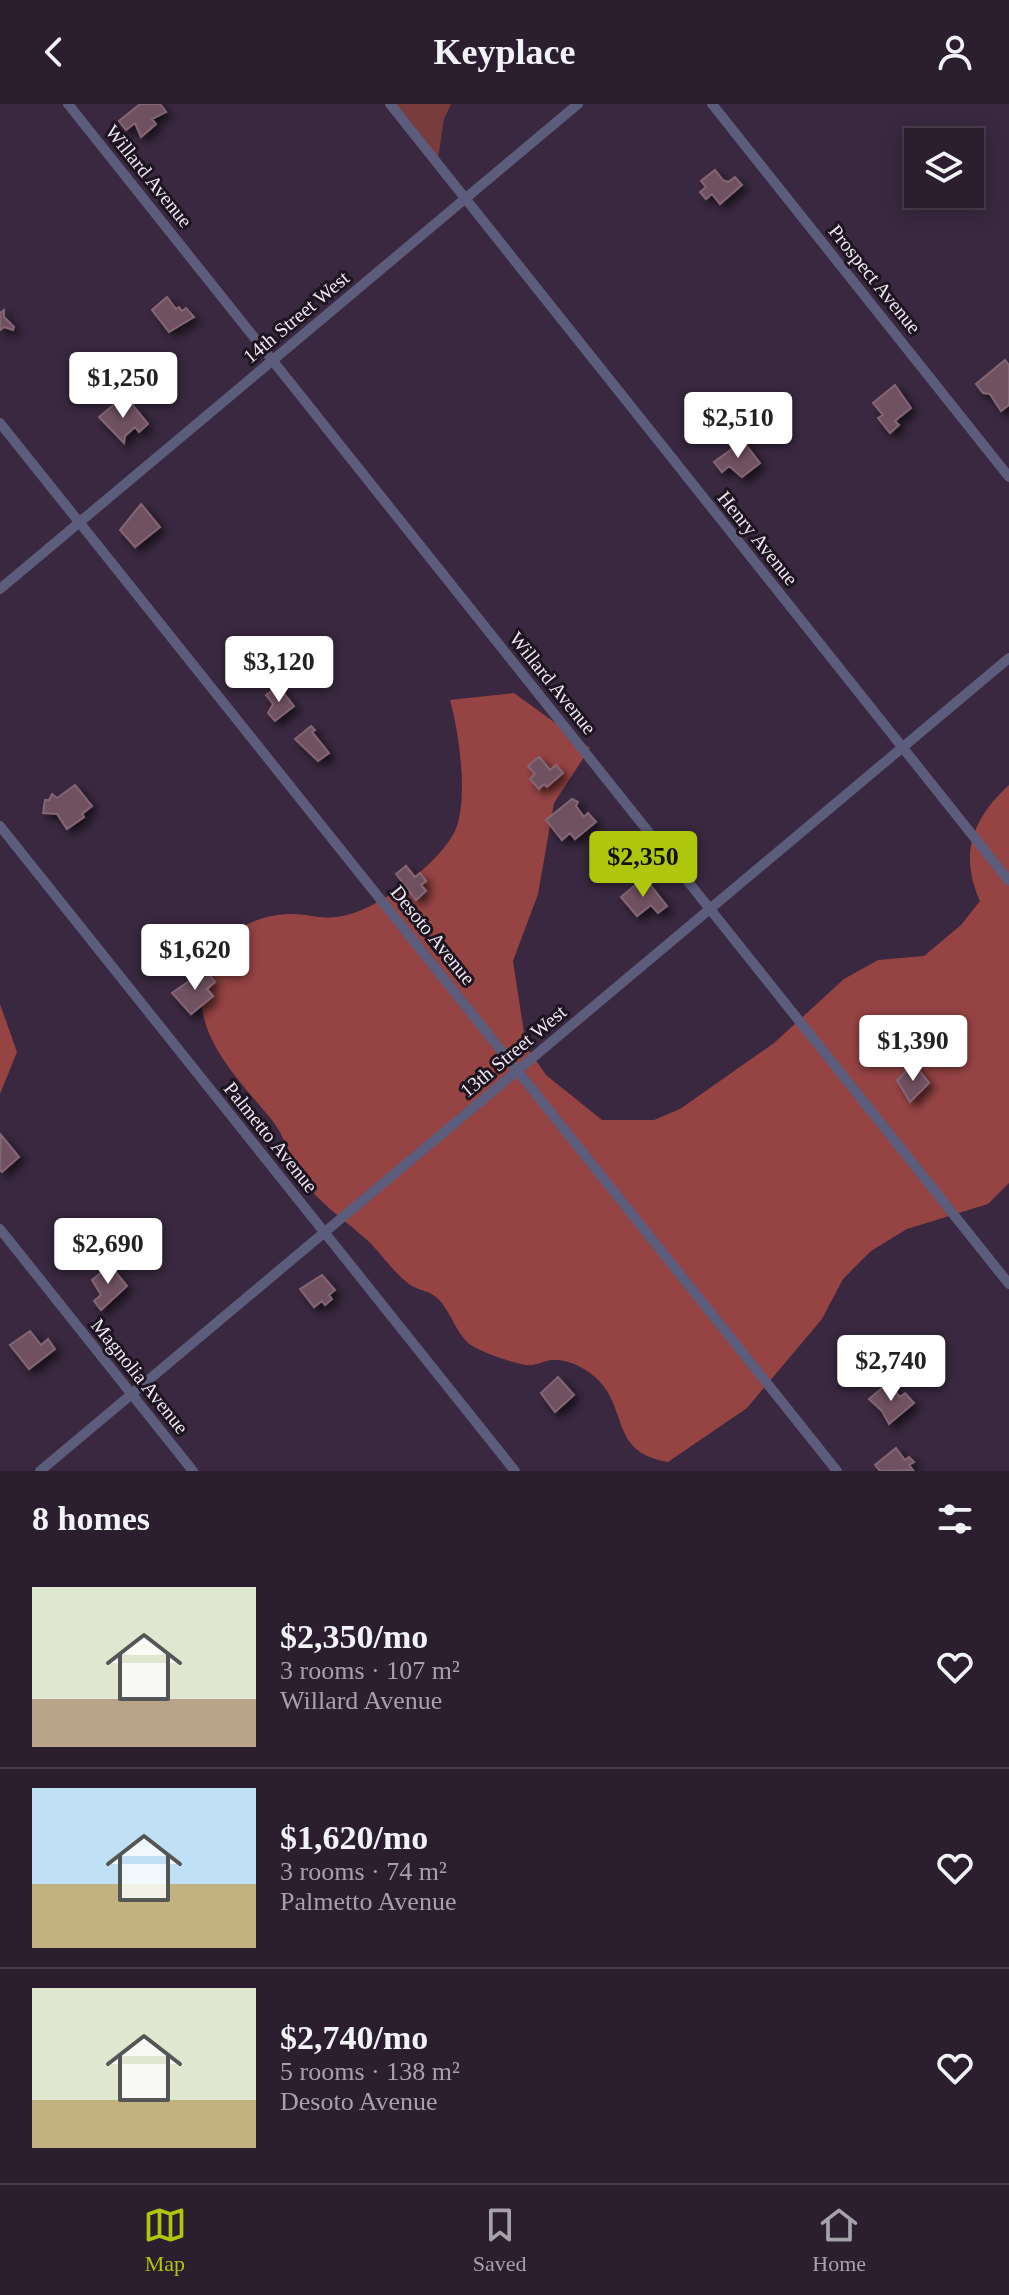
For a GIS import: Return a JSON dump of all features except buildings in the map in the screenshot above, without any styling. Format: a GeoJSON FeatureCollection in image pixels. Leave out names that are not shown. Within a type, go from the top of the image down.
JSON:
{"type":"FeatureCollection","features":[{"type":"Feature","properties":{"kind":"street","name":"Willard Avenue"},"geometry":{"type":"LineString","coordinates":[[68,104],[1009,1284]]}},
{"type":"Feature","properties":{"kind":"street","name":"Henry Avenue"},"geometry":{"type":"LineString","coordinates":[[390,104],[1009,881]]}},
{"type":"Feature","properties":{"kind":"street","name":"14th Street West"},"geometry":{"type":"LineString","coordinates":[[0,589],[578,104]]}},
{"type":"Feature","properties":{"kind":"street","name":"Prospect Avenue"},"geometry":{"type":"LineString","coordinates":[[712,104],[1009,477]]}},
{"type":"Feature","properties":{"kind":"street","name":"Desoto Avenue"},"geometry":{"type":"LineString","coordinates":[[0,423],[837,1471]]}},
{"type":"Feature","properties":{"kind":"street","name":"13th Street West"},"geometry":{"type":"LineString","coordinates":[[40,1471],[1009,658]]}},
{"type":"Feature","properties":{"kind":"street","name":"Palmetto Avenue"},"geometry":{"type":"LineString","coordinates":[[0,826],[515,1471]]}},
{"type":"Feature","properties":{"kind":"street","name":"Magnolia Avenue"},"geometry":{"type":"LineString","coordinates":[[0,1229],[193,1471]]}},
{"type":"Feature","properties":{"kind":"shaded area"},"geometry":{"type":"Polygon","coordinates":[[[389,104],[451,104],[444,119],[437,165],[389,104]]]}},
{"type":"Feature","properties":{"kind":"shaded area"},"geometry":{"type":"Polygon","coordinates":[[[514,693],[590,748],[554,803],[538,894],[513,961],[526,1046],[546,1075],[602,1120],[654,1120],[680,1109],[774,1043],[844,979],[878,960],[924,956],[961,925],[980,901],[970,868],[973,838],[986,811],[1009,785],[1009,1183],[988,1204],[907,1229],[871,1251],[843,1279],[822,1319],[747,1408],[668,1462],[649,1457],[636,1449],[622,1427],[606,1389],[585,1370],[557,1360],[523,1364],[471,1345],[436,1297],[403,1279],[367,1240],[322,1202],[303,1180],[277,1127],[217,1050],[202,1010],[202,989],[212,955],[240,928],[276,915],[330,917],[351,914],[404,885],[435,858],[455,831],[461,802],[459,747],[450,700],[514,693]]]}},
{"type":"Feature","properties":{"kind":"shaded area"},"geometry":{"type":"Polygon","coordinates":[[[0,1004],[17,1052],[0,1094],[0,1004]]]}}]}
